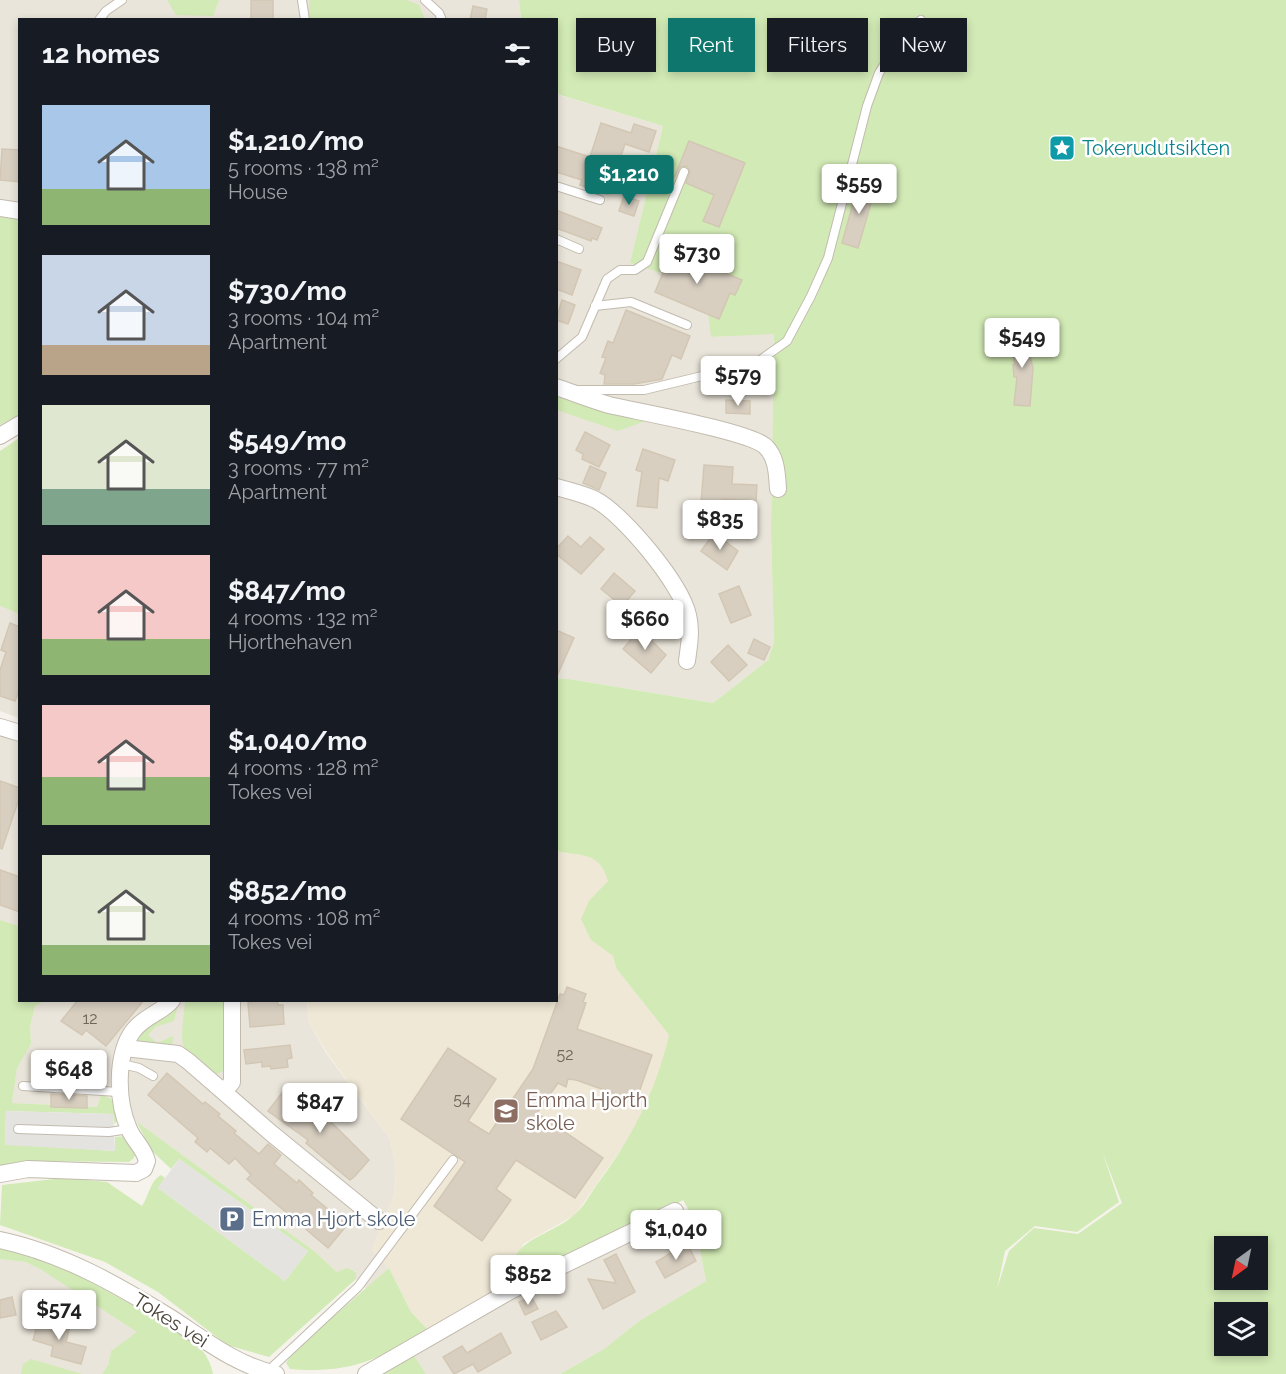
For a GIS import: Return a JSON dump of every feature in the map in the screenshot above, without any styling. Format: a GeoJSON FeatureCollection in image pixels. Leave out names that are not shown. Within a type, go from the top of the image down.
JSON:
{"type":"FeatureCollection","features":[{"type":"Feature","properties":{"kind":"street"},"geometry":{"type":"LineString","coordinates":[[0,208],[18,211]]}},
{"type":"Feature","properties":{"kind":"street"},"geometry":{"type":"LineString","coordinates":[[562,389],[606,404],[738,435],[764,445],[772,455],[778,489]]}},
{"type":"Feature","properties":{"kind":"street"},"geometry":{"type":"LineString","coordinates":[[0,436],[18,425]]}},
{"type":"Feature","properties":{"kind":"street"},"geometry":{"type":"LineString","coordinates":[[558,488],[596,500],[615,513],[667,573],[682,596],[688,615],[691,634],[687,661]]}},
{"type":"Feature","properties":{"kind":"street"},"geometry":{"type":"LineString","coordinates":[[0,726],[18,732]]}},
{"type":"Feature","properties":{"kind":"street"},"geometry":{"type":"LineString","coordinates":[[0,1174],[28,1169],[136,1173],[144,1169],[147,1161],[144,1150],[129,1130],[118,1092],[124,1056],[132,1032],[148,1015],[170,1002]]}},
{"type":"Feature","properties":{"kind":"street"},"geometry":{"type":"LineString","coordinates":[[225,1091],[232,1082],[232,1002]]}},
{"type":"Feature","properties":{"kind":"street"},"geometry":{"type":"LineString","coordinates":[[124,1056],[178,1054],[379,1221]]}},
{"type":"Feature","properties":{"kind":"street"},"geometry":{"type":"LineString","coordinates":[[366,1374],[510,1291],[675,1211]]}},
{"type":"Feature","properties":{"kind":"street","name":"Tokes vei"},"geometry":{"type":"LineString","coordinates":[[0,1240],[61,1257],[153,1307],[238,1368],[271,1373]]}},
{"type":"Feature","properties":{"kind":"lane"},"geometry":{"type":"LineString","coordinates":[[100,18],[106,10],[122,0]]}},
{"type":"Feature","properties":{"kind":"lane"},"geometry":{"type":"LineString","coordinates":[[302,0],[305,18]]}},
{"type":"Feature","properties":{"kind":"lane"},"geometry":{"type":"LineString","coordinates":[[425,0],[441,18]]}},
{"type":"Feature","properties":{"kind":"lane"},"geometry":{"type":"LineString","coordinates":[[562,389],[644,390],[756,363],[787,340],[828,258],[867,106],[880,71]]}},
{"type":"Feature","properties":{"kind":"lane"},"geometry":{"type":"LineString","coordinates":[[558,357],[582,337],[607,279],[620,270],[634,270],[647,262],[684,172]]}},
{"type":"Feature","properties":{"kind":"lane"},"geometry":{"type":"LineString","coordinates":[[558,187],[600,200]]}},
{"type":"Feature","properties":{"kind":"lane"},"geometry":{"type":"LineString","coordinates":[[558,240],[579,249]]}},
{"type":"Feature","properties":{"kind":"lane"},"geometry":{"type":"LineString","coordinates":[[596,306],[631,302],[687,325]]}},
{"type":"Feature","properties":{"kind":"lane"},"geometry":{"type":"LineString","coordinates":[[124,1056],[153,1076]]}},
{"type":"Feature","properties":{"kind":"lane"},"geometry":{"type":"LineString","coordinates":[[23,1086],[118,1092]]}},
{"type":"Feature","properties":{"kind":"lane"},"geometry":{"type":"LineString","coordinates":[[18,1129],[109,1132],[129,1130]]}},
{"type":"Feature","properties":{"kind":"lane"},"geometry":{"type":"LineString","coordinates":[[271,1373],[358,1287],[453,1160]]}},
{"type":"Feature","properties":{"kind":"shaded area"},"geometry":{"type":"Polygon","coordinates":[[[0,0],[519,0],[521,18],[18,18],[18,217],[0,214],[0,0]]]}},
{"type":"Feature","properties":{"kind":"shaded area"},"geometry":{"type":"Polygon","coordinates":[[[558,95],[663,126],[630,263],[705,287],[712,337],[774,333],[771,531],[774,642],[768,660],[713,703],[558,679],[558,95]]]}},
{"type":"Feature","properties":{"kind":"shaded area"},"geometry":{"type":"Polygon","coordinates":[[[0,606],[18,614],[18,718],[0,711],[0,606]]]}},
{"type":"Feature","properties":{"kind":"shaded area"},"geometry":{"type":"Polygon","coordinates":[[[0,733],[18,740],[18,926],[0,920],[0,733]]]}},
{"type":"Feature","properties":{"kind":"shaded area","name":"Emma Hjorth skole"},"geometry":{"type":"Polygon","coordinates":[[[558,851],[591,856],[603,865],[609,881],[602,889],[591,940],[613,956],[616,968],[669,1035],[654,1088],[632,1134],[575,1215],[523,1244],[514,1282],[427,1329],[411,1312],[389,1268],[372,1250],[394,1196],[396,1169],[390,1139],[327,1053],[309,1022],[307,1002],[558,1002],[558,851]]]}},
{"type":"Feature","properties":{"kind":"shaded area"},"geometry":{"type":"Polygon","coordinates":[[[43,1002],[307,1002],[309,1022],[326,1053],[390,1139],[396,1169],[394,1196],[372,1250],[389,1268],[366,1289],[356,1279],[356,1271],[337,1272],[314,1251],[136,1121],[110,1097],[101,1095],[97,1107],[12,1103],[17,1067],[31,1044],[30,1027],[35,1006],[43,1002]]]}},
{"type":"Feature","properties":{"kind":"shaded area"},"geometry":{"type":"Polygon","coordinates":[[[6,1111],[113,1114],[115,1151],[5,1145],[6,1111]]]}},
{"type":"Feature","properties":{"kind":"shaded area","name":"Emma Hjort skole"},"geometry":{"type":"Polygon","coordinates":[[[179,1159],[308,1251],[285,1281],[158,1188],[179,1159]]]}},
{"type":"Feature","properties":{"kind":"shaded area"},"geometry":{"type":"Polygon","coordinates":[[[688,1209],[694,1219],[706,1281],[639,1321],[604,1349],[560,1374],[426,1374],[411,1351],[513,1296],[688,1209]]]}},
{"type":"Feature","properties":{"kind":"shaded area"},"geometry":{"type":"Polygon","coordinates":[[[0,1259],[25,1262],[40,1269],[138,1332],[111,1351],[108,1365],[102,1374],[0,1374],[0,1259]]]}},
{"type":"Feature","properties":{"kind":"green space"},"geometry":{"type":"Polygon","coordinates":[[[167,0],[219,0],[213,16],[176,15],[167,0]]]}},
{"type":"Feature","properties":{"kind":"green space"},"geometry":{"type":"Polygon","coordinates":[[[309,0],[406,0],[419,5],[425,18],[309,18],[309,0]]]}},
{"type":"Feature","properties":{"kind":"green space"},"geometry":{"type":"Polygon","coordinates":[[[519,0],[1286,0],[1286,1374],[560,1374],[604,1349],[639,1321],[706,1281],[694,1219],[683,1200],[655,1217],[514,1282],[512,1268],[515,1257],[522,1248],[530,1241],[564,1223],[577,1212],[620,1151],[641,1114],[657,1076],[669,1035],[616,968],[613,956],[591,940],[581,919],[589,901],[608,881],[600,864],[583,855],[558,851],[558,679],[713,703],[768,660],[774,642],[771,531],[774,334],[711,337],[705,287],[630,263],[663,126],[558,94],[558,18],[521,18],[519,0]],[[1102,1151],[1119,1202],[1077,1232],[1035,1226],[1005,1251],[997,1289],[1009,1251],[1034,1228],[1078,1234],[1122,1203],[1102,1151]]]}},
{"type":"Feature","properties":{"kind":"green space"},"geometry":{"type":"Polygon","coordinates":[[[0,214],[18,217],[18,415],[0,425],[0,214]]]}},
{"type":"Feature","properties":{"kind":"green space"},"geometry":{"type":"Polygon","coordinates":[[[558,390],[651,419],[618,431],[558,410],[558,390]]]}},
{"type":"Feature","properties":{"kind":"green space"},"geometry":{"type":"Polygon","coordinates":[[[18,439],[18,614],[0,606],[0,451],[18,439]]]}},
{"type":"Feature","properties":{"kind":"green space"},"geometry":{"type":"Polygon","coordinates":[[[0,920],[18,926],[18,1002],[43,1002],[35,1006],[30,1027],[31,1044],[17,1068],[12,1103],[97,1107],[101,1095],[110,1098],[115,1103],[119,1119],[114,1124],[113,1114],[6,1111],[5,1144],[115,1151],[115,1137],[127,1136],[136,1152],[134,1158],[129,1162],[28,1161],[0,1166],[0,920]]]}},
{"type":"Feature","properties":{"kind":"green space"},"geometry":{"type":"Polygon","coordinates":[[[179,1002],[174,1021],[155,1027],[148,1035],[157,1043],[173,1036],[172,1048],[130,1043],[150,1019],[179,1002]]]}},
{"type":"Feature","properties":{"kind":"green space"},"geometry":{"type":"Polygon","coordinates":[[[185,1002],[227,1002],[226,1069],[214,1076],[192,1058],[183,1045],[185,1002]]]}},
{"type":"Feature","properties":{"kind":"green space"},"geometry":{"type":"Polygon","coordinates":[[[136,1121],[314,1251],[337,1272],[347,1268],[356,1272],[356,1279],[269,1357],[227,1345],[158,1292],[105,1262],[0,1225],[2,1185],[63,1178],[107,1182],[142,1206],[152,1185],[161,1175],[165,1178],[158,1188],[285,1281],[308,1251],[179,1159],[171,1169],[152,1151],[136,1121]]]}},
{"type":"Feature","properties":{"kind":"green space"},"geometry":{"type":"Polygon","coordinates":[[[0,1245],[35,1256],[69,1271],[168,1324],[201,1349],[208,1359],[213,1374],[102,1374],[108,1365],[111,1351],[137,1332],[40,1269],[25,1262],[0,1259],[0,1245]]]}},
{"type":"Feature","properties":{"kind":"green space"},"geometry":{"type":"Polygon","coordinates":[[[389,1268],[411,1312],[427,1329],[379,1357],[347,1367],[290,1369],[286,1363],[294,1351],[389,1268]]]}},
{"type":"Feature","properties":{"kind":"green space"},"geometry":{"type":"Polygon","coordinates":[[[411,1351],[426,1374],[378,1374],[411,1351]]]}},
{"type":"Feature","properties":{"kind":"green space"},"geometry":{"type":"Polygon","coordinates":[[[31,1359],[82,1374],[21,1374],[23,1364],[31,1359]]]}},
{"type":"Feature","properties":{"kind":"building"},"geometry":{"type":"Polygon","coordinates":[[[251,0],[273,0],[273,18],[251,18],[251,0]]]}},
{"type":"Feature","properties":{"kind":"building"},"geometry":{"type":"Polygon","coordinates":[[[473,6],[487,9],[485,18],[470,18],[473,6]]]}},
{"type":"Feature","properties":{"kind":"building"},"geometry":{"type":"Polygon","coordinates":[[[601,123],[631,133],[634,124],[656,131],[649,152],[625,144],[608,194],[580,185],[582,180],[558,173],[558,147],[590,157],[601,123]]]}},
{"type":"Feature","properties":{"kind":"building"},"geometry":{"type":"Polygon","coordinates":[[[689,141],[745,163],[719,227],[703,221],[714,195],[686,183],[690,172],[687,166],[680,167],[674,178],[689,141]]]}},
{"type":"Feature","properties":{"kind":"building"},"geometry":{"type":"Polygon","coordinates":[[[2,149],[18,150],[18,182],[0,180],[2,149]]]}},
{"type":"Feature","properties":{"kind":"building"},"geometry":{"type":"Polygon","coordinates":[[[859,182],[876,186],[858,248],[842,243],[859,182]]]}},
{"type":"Feature","properties":{"kind":"building"},"geometry":{"type":"Polygon","coordinates":[[[624,196],[639,201],[634,216],[619,211],[624,196]]]}},
{"type":"Feature","properties":{"kind":"building"},"geometry":{"type":"Polygon","coordinates":[[[558,211],[602,228],[597,240],[592,238],[591,241],[558,229],[558,211]]]}},
{"type":"Feature","properties":{"kind":"building"},"geometry":{"type":"Polygon","coordinates":[[[672,251],[742,280],[735,295],[730,293],[719,319],[655,292],[672,251]]]}},
{"type":"Feature","properties":{"kind":"building"},"geometry":{"type":"Polygon","coordinates":[[[558,262],[581,270],[572,295],[558,290],[558,262]]]}},
{"type":"Feature","properties":{"kind":"building"},"geometry":{"type":"Polygon","coordinates":[[[562,300],[575,305],[568,324],[558,321],[562,300]]]}},
{"type":"Feature","properties":{"kind":"building"},"geometry":{"type":"Polygon","coordinates":[[[626,310],[690,336],[681,359],[672,355],[662,379],[634,384],[604,384],[605,375],[600,373],[606,358],[602,357],[608,341],[613,343],[626,310]]]}},
{"type":"Feature","properties":{"kind":"building"},"geometry":{"type":"Polygon","coordinates":[[[1024,332],[1033,368],[1030,406],[1014,405],[1017,377],[1014,377],[1013,365],[1015,364],[1008,336],[1024,332]]]}},
{"type":"Feature","properties":{"kind":"building"},"geometry":{"type":"Polygon","coordinates":[[[726,400],[750,401],[750,414],[726,413],[726,400]]]}},
{"type":"Feature","properties":{"kind":"building"},"geometry":{"type":"Polygon","coordinates":[[[585,432],[610,445],[599,467],[582,459],[583,454],[576,450],[585,432]]]}},
{"type":"Feature","properties":{"kind":"building"},"geometry":{"type":"Polygon","coordinates":[[[643,449],[675,460],[668,481],[659,478],[657,508],[637,506],[642,472],[636,470],[643,449]]]}},
{"type":"Feature","properties":{"kind":"building"},"geometry":{"type":"Polygon","coordinates":[[[704,465],[733,467],[732,484],[757,485],[756,501],[722,499],[722,505],[701,504],[704,465]]]}},
{"type":"Feature","properties":{"kind":"building"},"geometry":{"type":"Polygon","coordinates":[[[590,466],[606,473],[599,490],[583,483],[590,466]]]}},
{"type":"Feature","properties":{"kind":"building"},"geometry":{"type":"Polygon","coordinates":[[[714,533],[738,551],[727,570],[701,551],[714,533]]]}},
{"type":"Feature","properties":{"kind":"building"},"geometry":{"type":"Polygon","coordinates":[[[568,536],[581,547],[590,537],[604,549],[581,574],[558,556],[558,547],[568,536]]]}},
{"type":"Feature","properties":{"kind":"building"},"geometry":{"type":"Polygon","coordinates":[[[614,573],[635,591],[622,606],[601,589],[614,573]]]}},
{"type":"Feature","properties":{"kind":"building"},"geometry":{"type":"Polygon","coordinates":[[[739,586],[751,615],[731,623],[719,594],[739,586]]]}},
{"type":"Feature","properties":{"kind":"building"},"geometry":{"type":"Polygon","coordinates":[[[10,623],[18,626],[18,694],[15,701],[0,696],[0,670],[6,652],[1,650],[10,623]]]}},
{"type":"Feature","properties":{"kind":"building"},"geometry":{"type":"Polygon","coordinates":[[[640,629],[666,655],[651,673],[623,649],[640,629]]]}},
{"type":"Feature","properties":{"kind":"building"},"geometry":{"type":"Polygon","coordinates":[[[558,631],[574,638],[558,674],[558,631]]]}},
{"type":"Feature","properties":{"kind":"building"},"geometry":{"type":"Polygon","coordinates":[[[754,639],[770,647],[764,660],[748,653],[754,639]]]}},
{"type":"Feature","properties":{"kind":"building"},"geometry":{"type":"Polygon","coordinates":[[[728,645],[747,665],[729,681],[711,662],[728,645]]]}},
{"type":"Feature","properties":{"kind":"building"},"geometry":{"type":"Polygon","coordinates":[[[0,781],[18,787],[18,802],[2,849],[0,848],[0,781]]]}},
{"type":"Feature","properties":{"kind":"building"},"geometry":{"type":"Polygon","coordinates":[[[0,870],[18,876],[18,911],[0,905],[0,870]]]}},
{"type":"Feature","properties":{"kind":"building"},"geometry":{"type":"Polygon","coordinates":[[[567,987],[586,994],[583,1002],[586,1003],[577,1029],[652,1055],[636,1101],[576,1080],[568,1079],[566,1087],[558,1083],[537,1113],[603,1158],[575,1198],[516,1160],[496,1189],[511,1200],[482,1241],[434,1206],[465,1162],[401,1119],[448,1048],[496,1079],[468,1121],[489,1134],[533,1069],[560,994],[564,995],[567,987]]]}},
{"type":"Feature","properties":{"kind":"building"},"geometry":{"type":"Polygon","coordinates":[[[76,1002],[142,1002],[106,1046],[86,1030],[82,1035],[61,1021],[76,1002]]]}},
{"type":"Feature","properties":{"kind":"building"},"geometry":{"type":"Polygon","coordinates":[[[277,1002],[278,1005],[283,1005],[284,1024],[250,1027],[248,1003],[277,1002]]]}},
{"type":"Feature","properties":{"kind":"building"},"geometry":{"type":"Polygon","coordinates":[[[290,1045],[292,1058],[287,1059],[288,1067],[271,1069],[270,1066],[262,1067],[262,1062],[246,1064],[244,1050],[290,1045]]]}},
{"type":"Feature","properties":{"kind":"building"},"geometry":{"type":"Polygon","coordinates":[[[63,1066],[100,1067],[100,1082],[63,1082],[63,1066]]]}},
{"type":"Feature","properties":{"kind":"building"},"geometry":{"type":"Polygon","coordinates":[[[167,1073],[203,1104],[205,1102],[220,1114],[218,1116],[236,1131],[234,1133],[259,1154],[268,1144],[281,1155],[274,1164],[297,1183],[299,1180],[313,1193],[311,1195],[347,1225],[328,1248],[247,1179],[251,1175],[235,1158],[229,1164],[210,1148],[207,1152],[195,1142],[198,1138],[148,1095],[167,1073]]]}},
{"type":"Feature","properties":{"kind":"building"},"geometry":{"type":"Polygon","coordinates":[[[285,1089],[298,1101],[301,1097],[326,1117],[369,1160],[350,1180],[306,1143],[308,1140],[268,1111],[285,1089]]]}},
{"type":"Feature","properties":{"kind":"building"},"geometry":{"type":"Polygon","coordinates":[[[51,1094],[87,1096],[87,1108],[51,1107],[51,1094]]]}},
{"type":"Feature","properties":{"kind":"building"},"geometry":{"type":"Polygon","coordinates":[[[684,1221],[691,1234],[679,1240],[672,1227],[684,1221]]]}},
{"type":"Feature","properties":{"kind":"building"},"geometry":{"type":"Polygon","coordinates":[[[687,1243],[696,1261],[665,1278],[656,1262],[687,1243]]]}},
{"type":"Feature","properties":{"kind":"building"},"geometry":{"type":"Polygon","coordinates":[[[616,1254],[635,1292],[603,1309],[588,1279],[616,1283],[604,1260],[616,1254]]]}},
{"type":"Feature","properties":{"kind":"building"},"geometry":{"type":"Polygon","coordinates":[[[531,1296],[538,1309],[525,1315],[519,1302],[531,1296]]]}},
{"type":"Feature","properties":{"kind":"building"},"geometry":{"type":"Polygon","coordinates":[[[12,1297],[16,1315],[0,1318],[0,1300],[12,1297]]]}},
{"type":"Feature","properties":{"kind":"building"},"geometry":{"type":"Polygon","coordinates":[[[556,1311],[567,1327],[541,1340],[532,1322],[556,1311]]]}},
{"type":"Feature","properties":{"kind":"building"},"geometry":{"type":"Polygon","coordinates":[[[39,1318],[70,1326],[66,1342],[86,1347],[81,1364],[51,1356],[53,1346],[33,1340],[39,1318]]]}},
{"type":"Feature","properties":{"kind":"building"},"geometry":{"type":"Polygon","coordinates":[[[501,1333],[511,1353],[478,1372],[473,1364],[454,1374],[443,1357],[462,1346],[467,1353],[501,1333]]]}},
{"type":"Feature","properties":{"kind":"place","name":"Tokerudutsikten"},"geometry":{"type":"Point","coordinates":[1062,148]}},
{"type":"Feature","properties":{"kind":"place","name":"Emma Hjorth skole"},"geometry":{"type":"Point","coordinates":[506,1111]}},
{"type":"Feature","properties":{"kind":"place","name":"Emma Hjort skole"},"geometry":{"type":"Point","coordinates":[232,1219]}}]}
